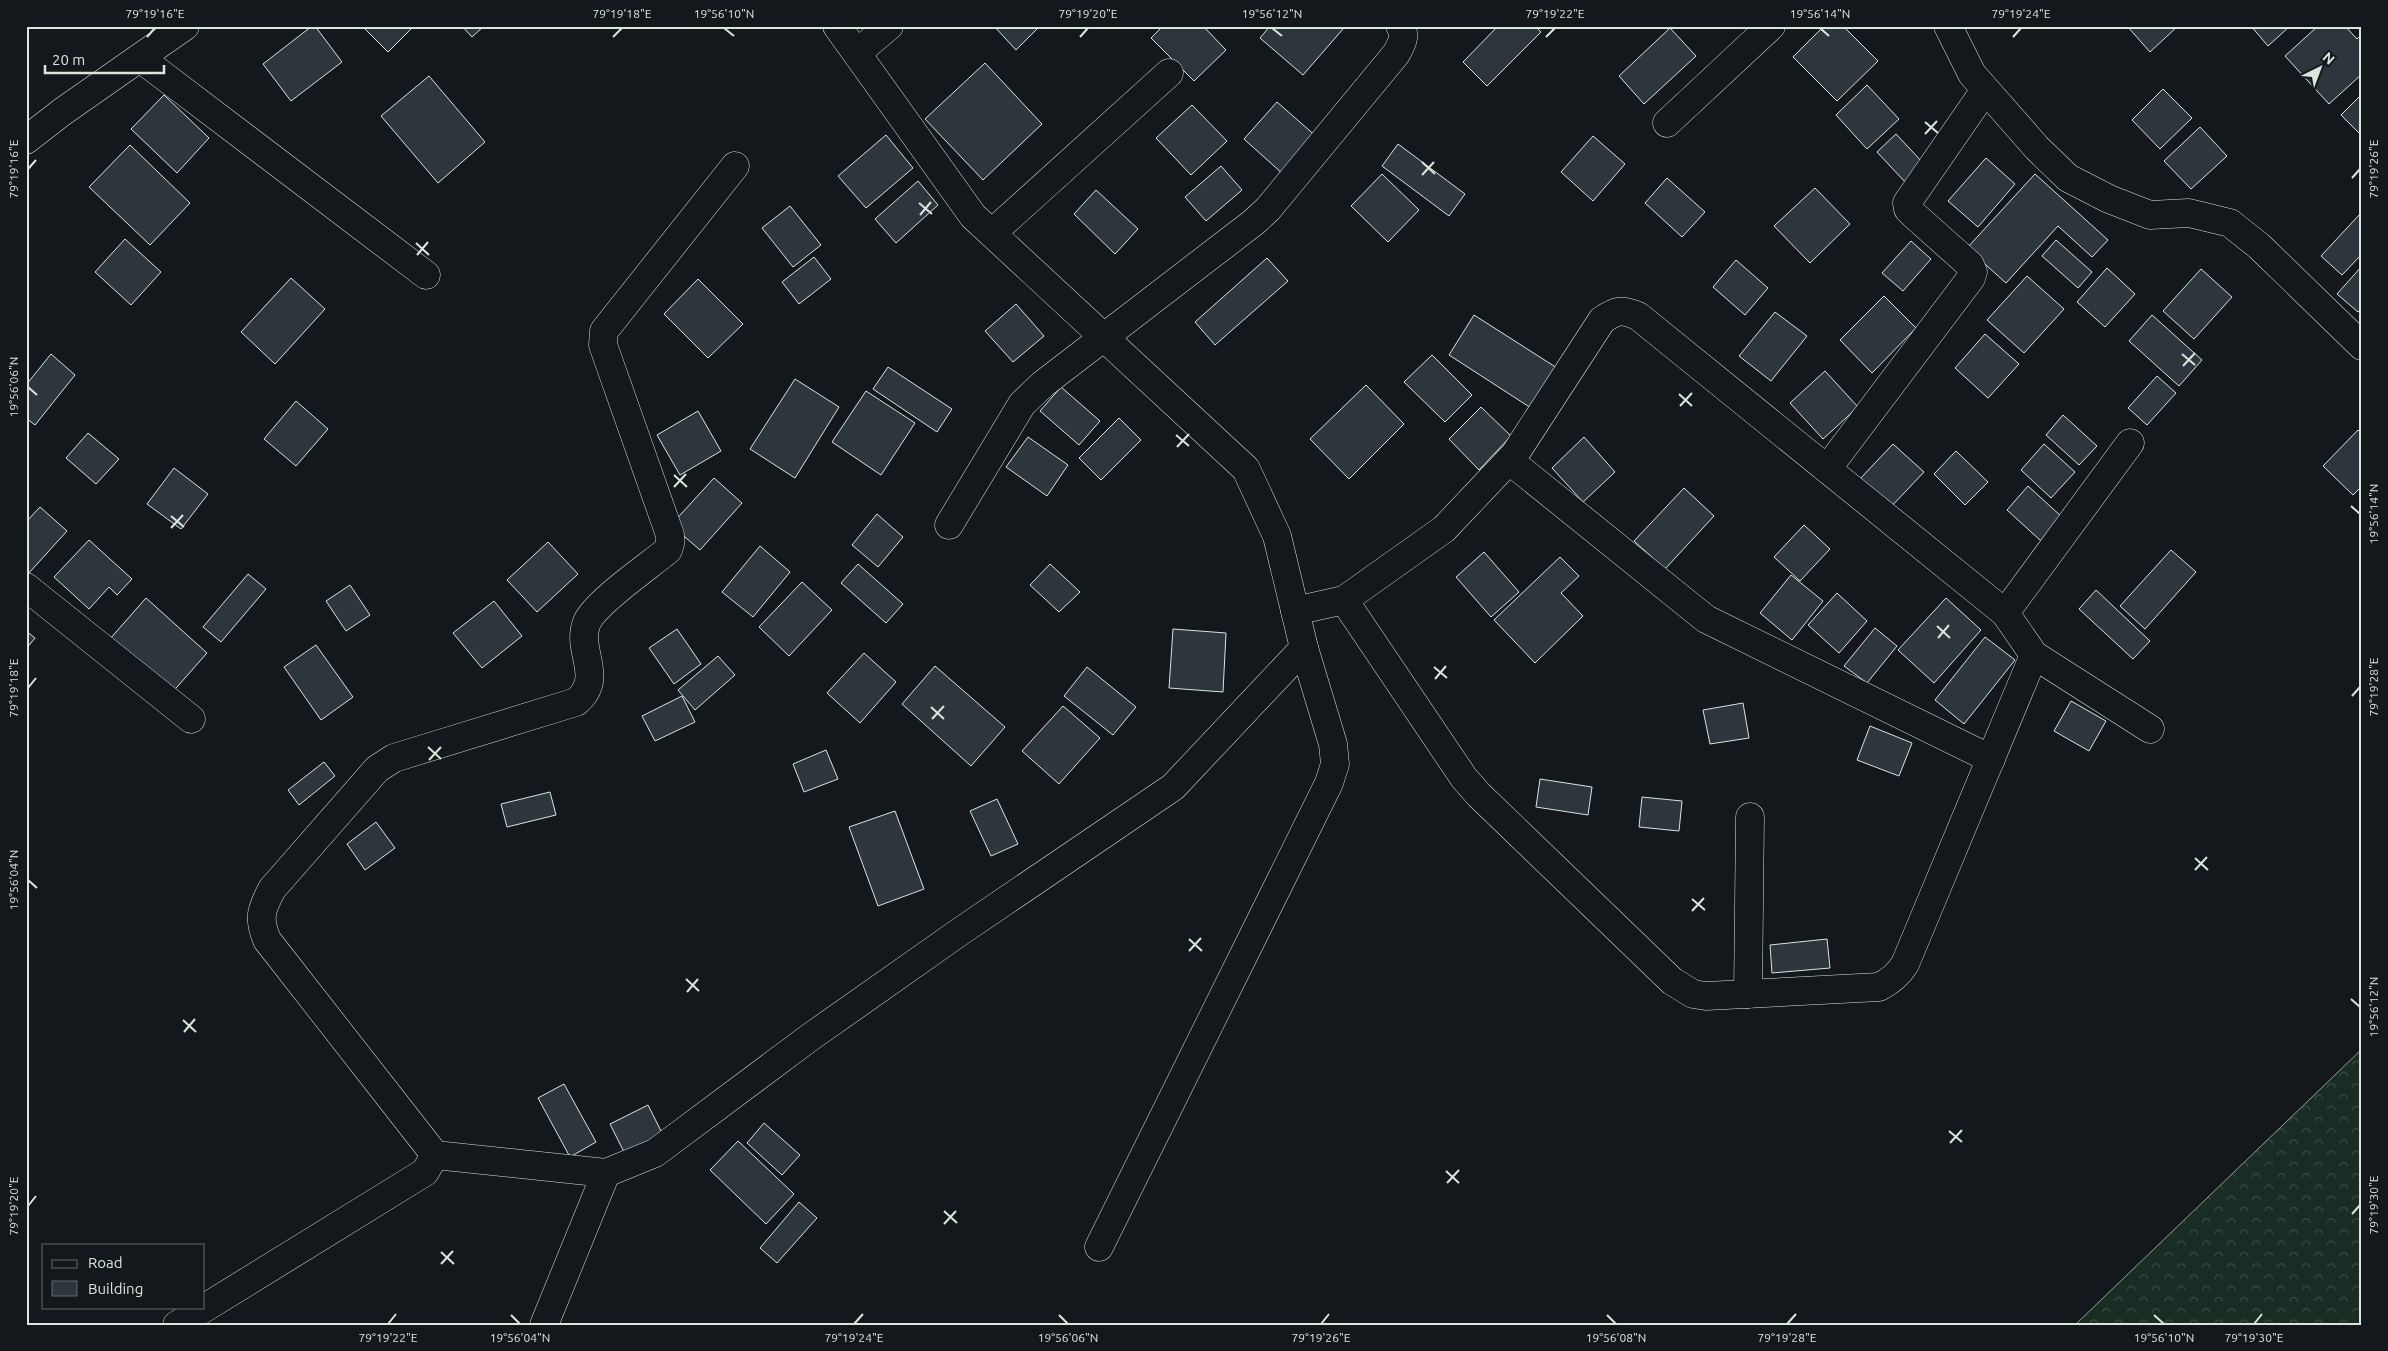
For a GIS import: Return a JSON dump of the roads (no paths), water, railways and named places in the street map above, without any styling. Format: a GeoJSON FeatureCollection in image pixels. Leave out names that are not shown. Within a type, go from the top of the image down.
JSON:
{"type":"FeatureCollection","features":[{"type":"Feature","properties":{"kind":"street"},"geometry":{"type":"LineString","coordinates":[[26,140],[62,112],[185,26]]}},
{"type":"Feature","properties":{"kind":"street"},"geometry":{"type":"LineString","coordinates":[[837,26],[973,216],[1246,469],[1276,536],[1304,648],[1333,744],[1335,764],[1329,783],[1099,1248]]}},
{"type":"Feature","properties":{"kind":"street"},"geometry":{"type":"LineString","coordinates":[[856,53],[889,26]]}},
{"type":"Feature","properties":{"kind":"street"},"geometry":{"type":"LineString","coordinates":[[949,525],[1022,404],[1043,384],[1254,222],[1268,209],[1396,54],[1403,42],[1400,26]]}},
{"type":"Feature","properties":{"kind":"street"},"geometry":{"type":"LineString","coordinates":[[1667,123],[1771,26]]}},
{"type":"Feature","properties":{"kind":"street"},"geometry":{"type":"LineString","coordinates":[[1948,26],[1972,74],[2037,148],[2068,178],[2109,199],[2150,215],[2189,213],[2230,223],[2260,246],[2362,346]]}},
{"type":"Feature","properties":{"kind":"street"},"geometry":{"type":"LineString","coordinates":[[140,58],[426,276]]}},
{"type":"Feature","properties":{"kind":"street"},"geometry":{"type":"LineString","coordinates":[[992,234],[1169,73]]}},
{"type":"Feature","properties":{"kind":"street"},"geometry":{"type":"LineString","coordinates":[[1827,469],[1971,278],[1973,272],[1970,265],[1914,215],[1908,209],[1907,203],[1985,90]]}},
{"type":"Feature","properties":{"kind":"street"},"geometry":{"type":"LineString","coordinates":[[735,166],[604,331],[603,345],[670,535],[670,544],[668,550],[590,616],[584,635],[590,677],[590,686],[586,694],[576,702],[394,758],[376,769],[272,889],[262,907],[261,926],[267,940],[435,1155],[606,1173],[655,1154],[841,1016],[961,931],[1173,787],[1304,648]]}},
{"type":"Feature","properties":{"kind":"street"},"geometry":{"type":"LineString","coordinates":[[1295,611],[1344,600],[1436,536],[1510,461],[1602,320],[1614,312],[1625,310],[1638,316],[2005,613],[2034,656],[2150,729]]}},
{"type":"Feature","properties":{"kind":"street"},"geometry":{"type":"LineString","coordinates":[[2005,613],[2130,443]]}},
{"type":"Feature","properties":{"kind":"street"},"geometry":{"type":"LineString","coordinates":[[1510,461],[1706,619],[1991,760]]}},
{"type":"Feature","properties":{"kind":"street"},"geometry":{"type":"LineString","coordinates":[[26,586],[191,719]]}},
{"type":"Feature","properties":{"kind":"street"},"geometry":{"type":"LineString","coordinates":[[1344,600],[1464,778],[1479,795],[1672,981],[1693,994],[1706,996],[1878,987],[1890,982],[1899,974],[1905,964],[2034,656]]}},
{"type":"Feature","properties":{"kind":"street"},"geometry":{"type":"LineString","coordinates":[[1748,994],[1750,817]]}},
{"type":"Feature","properties":{"kind":"street"},"geometry":{"type":"LineString","coordinates":[[205,1308],[425,1172],[435,1155]]}},
{"type":"Feature","properties":{"kind":"street"},"geometry":{"type":"LineString","coordinates":[[544,1325],[606,1173]]}},
{"type":"Feature","properties":{"kind":"street"},"geometry":{"type":"LineString","coordinates":[[177,1325],[205,1308]]}}]}
